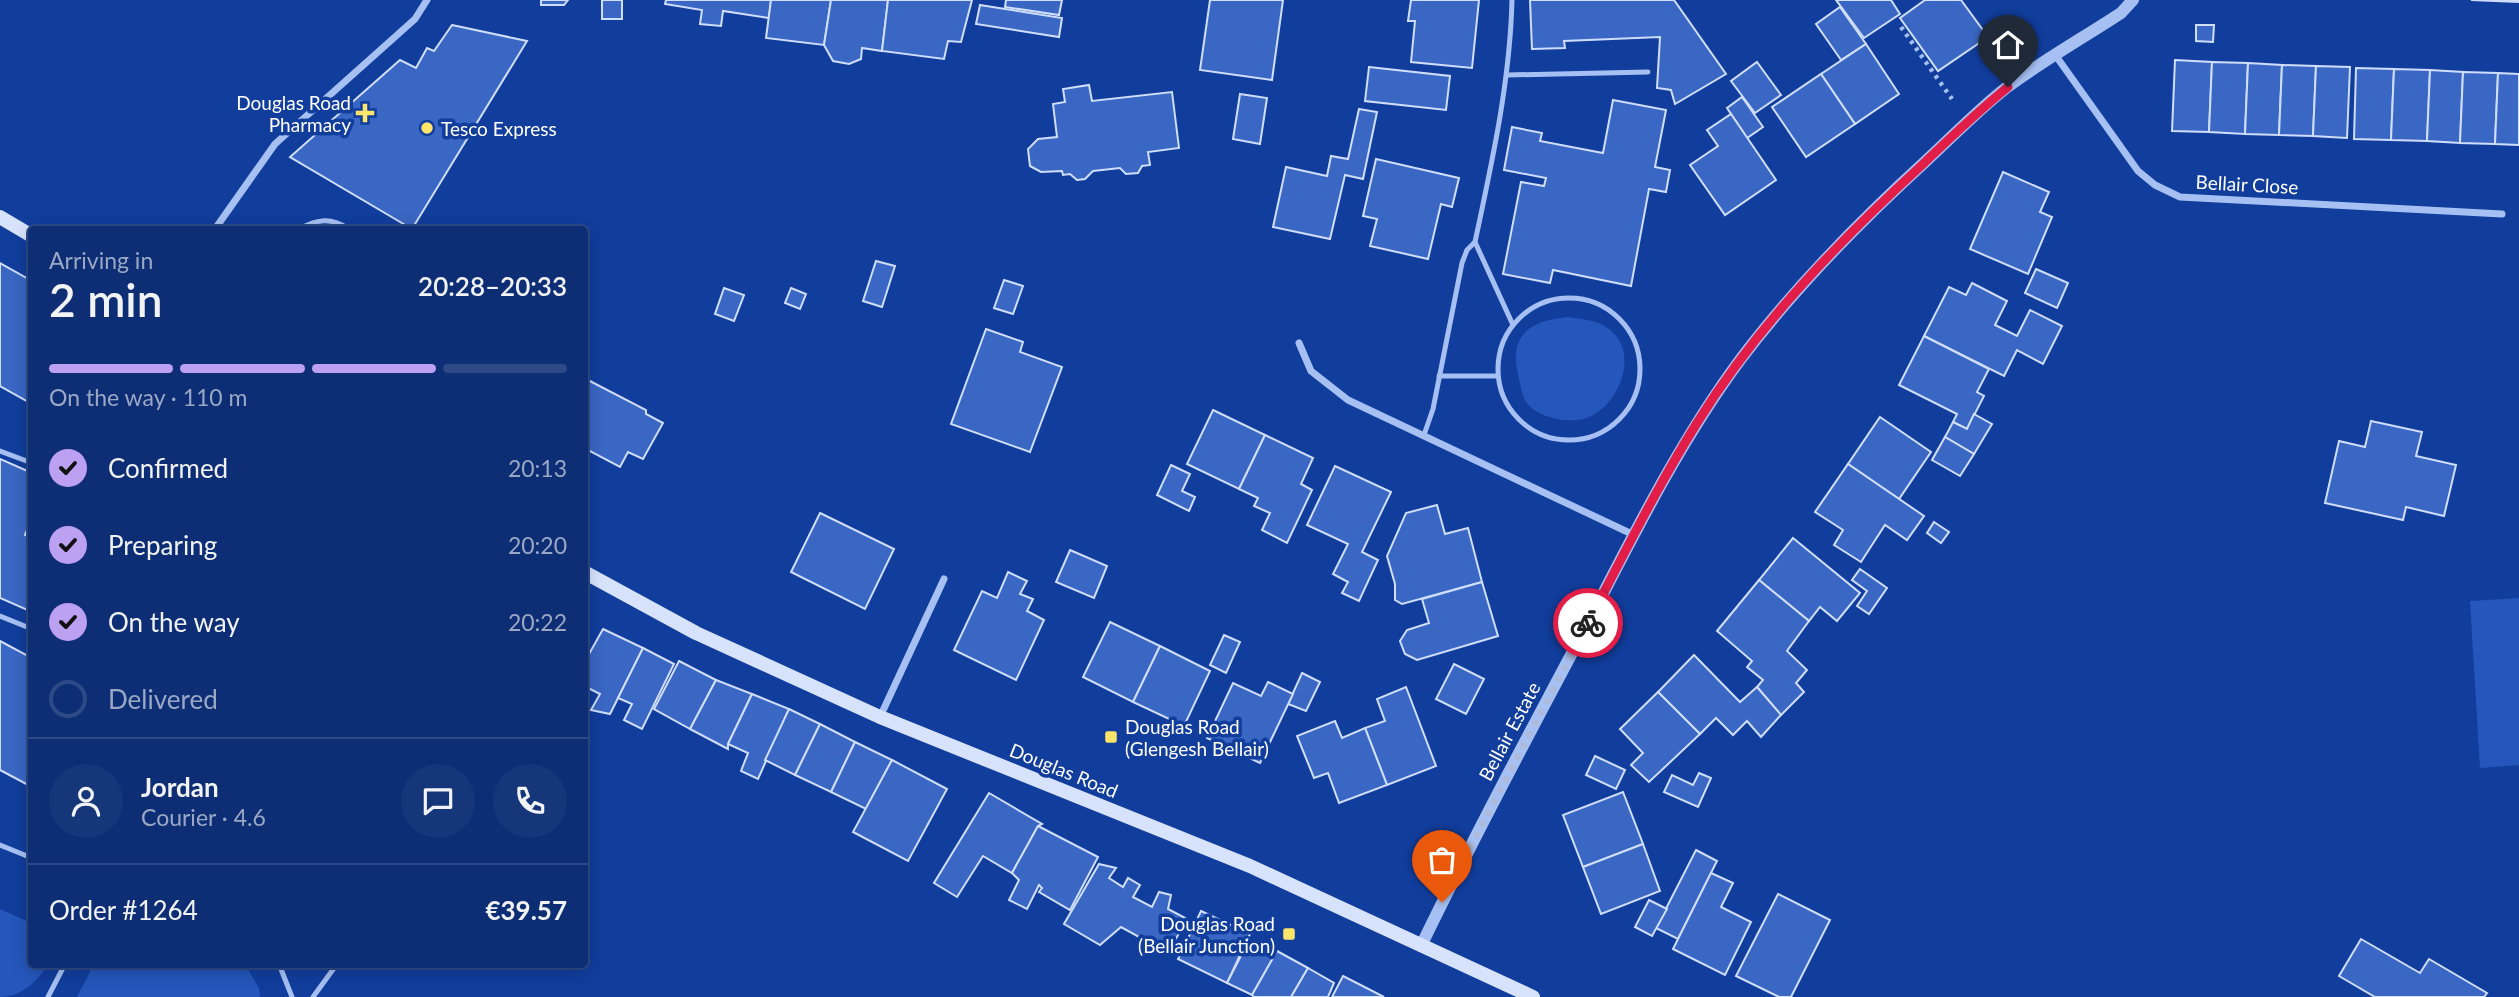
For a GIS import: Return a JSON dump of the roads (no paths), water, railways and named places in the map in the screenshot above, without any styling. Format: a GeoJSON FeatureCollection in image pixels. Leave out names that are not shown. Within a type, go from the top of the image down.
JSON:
{"type":"FeatureCollection","features":[{"type":"Feature","properties":{"kind":"main road"},"geometry":{"type":"LineString","coordinates":[[0,217],[28,234]]}},
{"type":"Feature","properties":{"kind":"main road","name":"Douglas Road"},"geometry":{"type":"LineString","coordinates":[[588,574],[696,633],[880,717],[1240,861],[1532,997]]}},
{"type":"Feature","properties":{"kind":"street"},"geometry":{"type":"LineString","coordinates":[[217,226],[275,144],[415,19],[427,0]]}},
{"type":"Feature","properties":{"kind":"street","name":"Bellair Estate"},"geometry":{"type":"LineString","coordinates":[[1420,946],[1634,535],[1696,425],[1740,361],[1789,300],[1888,195],[1989,102],[2121,13],[2133,0]]}},
{"type":"Feature","properties":{"kind":"street","name":"Bellair Close"},"geometry":{"type":"LineString","coordinates":[[2056,56],[2138,170],[2166,192],[2180,197],[2502,214]]}},
{"type":"Feature","properties":{"kind":"street"},"geometry":{"type":"LineString","coordinates":[[1299,343],[1311,371],[1348,400],[1634,535]]}},
{"type":"Feature","properties":{"kind":"street"},"geometry":{"type":"LineString","coordinates":[[880,717],[944,579]]}},
{"type":"Feature","properties":{"kind":"lane"},"geometry":{"type":"LineString","coordinates":[[1424,435],[1433,409],[1462,263],[1467,250],[1475,242],[1499,126],[1507,75],[1512,0]]}},
{"type":"Feature","properties":{"kind":"lane"},"geometry":{"type":"LineString","coordinates":[[1507,75],[1648,72]]}},
{"type":"Feature","properties":{"kind":"lane"},"geometry":{"type":"LineString","coordinates":[[306,226],[323,219],[336,221],[344,226]]}},
{"type":"Feature","properties":{"kind":"lane"},"geometry":{"type":"LineString","coordinates":[[1475,242],[1513,325]]}},
{"type":"Feature","properties":{"kind":"lane"},"geometry":{"type":"LineString","coordinates":[[1569,298],[1593,302],[1614,314],[1630,332],[1638,354],[1639,380],[1630,404],[1614,423],[1592,436],[1567,440],[1542,435],[1520,421],[1505,401],[1497,376],[1499,353],[1508,330],[1525,313],[1546,301],[1569,298]]}},
{"type":"Feature","properties":{"kind":"lane"},"geometry":{"type":"LineString","coordinates":[[1439,376],[1497,376]]}},
{"type":"Feature","properties":{"kind":"lane"},"geometry":{"type":"LineString","coordinates":[[0,451],[28,462]]}},
{"type":"Feature","properties":{"kind":"lane"},"geometry":{"type":"LineString","coordinates":[[0,616],[28,627]]}},
{"type":"Feature","properties":{"kind":"lane"},"geometry":{"type":"LineString","coordinates":[[0,845],[28,856]]}},
{"type":"Feature","properties":{"kind":"lane"},"geometry":{"type":"LineString","coordinates":[[48,997],[63,968]]}},
{"type":"Feature","properties":{"kind":"lane"},"geometry":{"type":"LineString","coordinates":[[281,968],[292,997]]}},
{"type":"Feature","properties":{"kind":"lane"},"geometry":{"type":"LineString","coordinates":[[313,997],[334,968]]}},
{"type":"Feature","properties":{"kind":"place","name":"Douglas Road Pharmacy"},"geometry":{"type":"Point","coordinates":[365,113]}},
{"type":"Feature","properties":{"kind":"place","name":"Tesco Express"},"geometry":{"type":"Point","coordinates":[427,128]}},
{"type":"Feature","properties":{"kind":"place","name":"Douglas Road (Glengesh Bellair)"},"geometry":{"type":"Point","coordinates":[1111,737]}},
{"type":"Feature","properties":{"kind":"place","name":"Douglas Road (Bellair Junction)"},"geometry":{"type":"Point","coordinates":[1289,934]}}]}
